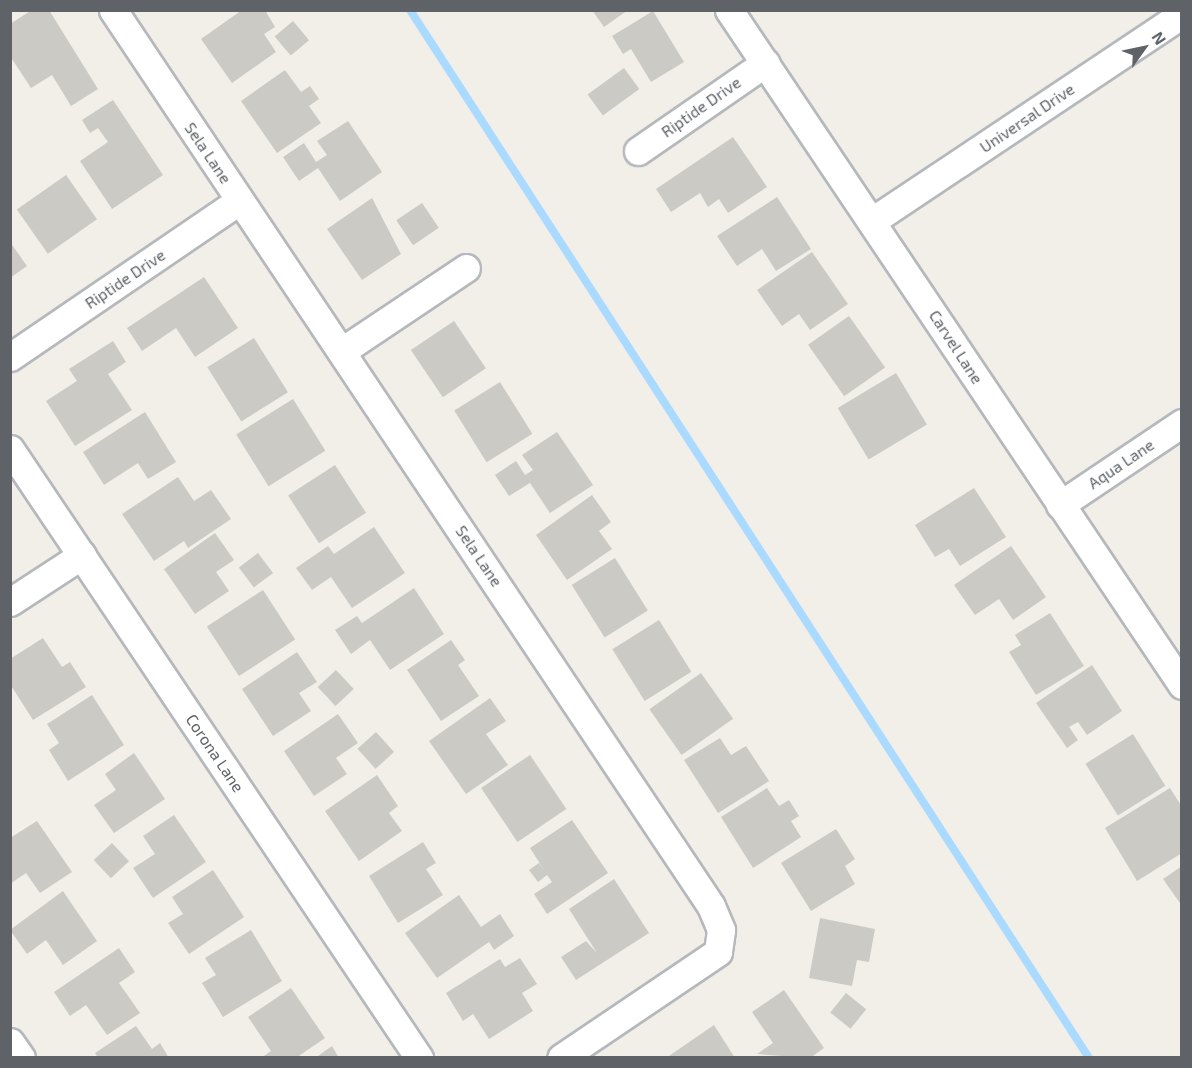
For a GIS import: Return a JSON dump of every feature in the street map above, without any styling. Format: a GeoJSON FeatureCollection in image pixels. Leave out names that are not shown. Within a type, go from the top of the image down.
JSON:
{"type":"FeatureCollection","features":[{"type":"Feature","properties":{"kind":"street","name":"Sela Lane"},"geometry":{"type":"LineString","coordinates":[[113,10],[711,906],[721,930],[718,952],[561,1058]]}},
{"type":"Feature","properties":{"kind":"street","name":"Carvel Lane"},"geometry":{"type":"LineString","coordinates":[[729,10],[1182,685]]}},
{"type":"Feature","properties":{"kind":"street","name":"Universal Drive"},"geometry":{"type":"LineString","coordinates":[[872,221],[1182,14]]}},
{"type":"Feature","properties":{"kind":"street","name":"Riptide Drive"},"geometry":{"type":"LineString","coordinates":[[638,151],[765,63]]}},
{"type":"Feature","properties":{"kind":"street","name":"Riptide Drive"},"geometry":{"type":"LineString","coordinates":[[10,357],[239,201]]}},
{"type":"Feature","properties":{"kind":"street"},"geometry":{"type":"LineString","coordinates":[[342,351],[466,268]]}},
{"type":"Feature","properties":{"kind":"street","name":"Aqua Lane"},"geometry":{"type":"LineString","coordinates":[[1060,505],[1182,423]]}},
{"type":"Feature","properties":{"kind":"street","name":"Corona Lane"},"geometry":{"type":"LineString","coordinates":[[10,449],[419,1058]]}},
{"type":"Feature","properties":{"kind":"street"},"geometry":{"type":"LineString","coordinates":[[10,602],[82,555]]}},
{"type":"Feature","properties":{"kind":"street"},"geometry":{"type":"LineString","coordinates":[[10,1042],[21,1058]]}},
{"type":"Feature","properties":{"kind":"building"},"geometry":{"type":"Polygon","coordinates":[[[32,10],[49,10],[98,89],[71,106],[52,75],[31,88],[10,56],[10,24],[32,10]]]}},
{"type":"Feature","properties":{"kind":"building"},"geometry":{"type":"Polygon","coordinates":[[[242,10],[265,10],[275,27],[264,34],[276,52],[232,83],[201,39],[242,10]]]}},
{"type":"Feature","properties":{"kind":"building"},"geometry":{"type":"Polygon","coordinates":[[[592,10],[628,10],[604,27],[592,10]]]}},
{"type":"Feature","properties":{"kind":"building"},"geometry":{"type":"Polygon","coordinates":[[[653,11],[684,62],[651,82],[631,49],[623,54],[612,36],[653,11]]]}},
{"type":"Feature","properties":{"kind":"building"},"geometry":{"type":"Polygon","coordinates":[[[293,21],[309,40],[291,56],[275,36],[293,21]]]}},
{"type":"Feature","properties":{"kind":"building"},"geometry":{"type":"Polygon","coordinates":[[[624,68],[639,89],[603,115],[588,94],[624,68]]]}},
{"type":"Feature","properties":{"kind":"building"},"geometry":{"type":"Polygon","coordinates":[[[285,70],[301,92],[310,86],[319,99],[309,106],[321,123],[277,153],[241,101],[285,70]]]}},
{"type":"Feature","properties":{"kind":"building"},"geometry":{"type":"Polygon","coordinates":[[[113,100],[163,175],[112,209],[80,161],[108,142],[98,128],[90,133],[82,120],[113,100]]]}},
{"type":"Feature","properties":{"kind":"building"},"geometry":{"type":"Polygon","coordinates":[[[348,121],[382,172],[340,201],[318,168],[299,181],[283,157],[304,143],[316,162],[327,155],[317,141],[348,121]]]}},
{"type":"Feature","properties":{"kind":"building"},"geometry":{"type":"Polygon","coordinates":[[[733,137],[767,187],[728,213],[719,199],[708,207],[700,193],[671,212],[656,189],[733,137]]]}},
{"type":"Feature","properties":{"kind":"building"},"geometry":{"type":"Polygon","coordinates":[[[66,175],[97,219],[48,254],[17,209],[66,175]]]}},
{"type":"Feature","properties":{"kind":"building"},"geometry":{"type":"Polygon","coordinates":[[[777,197],[811,249],[776,271],[762,249],[737,266],[717,236],[777,197]]]}},
{"type":"Feature","properties":{"kind":"building"},"geometry":{"type":"Polygon","coordinates":[[[372,198],[401,254],[362,280],[327,229],[372,198]]]}},
{"type":"Feature","properties":{"kind":"building"},"geometry":{"type":"Polygon","coordinates":[[[422,203],[439,228],[413,245],[396,220],[422,203]]]}},
{"type":"Feature","properties":{"kind":"building"},"geometry":{"type":"Polygon","coordinates":[[[10,242],[27,266],[10,278],[10,242]]]}},
{"type":"Feature","properties":{"kind":"building"},"geometry":{"type":"Polygon","coordinates":[[[812,252],[848,304],[810,330],[799,314],[782,326],[757,290],[812,252]]]}},
{"type":"Feature","properties":{"kind":"building"},"geometry":{"type":"Polygon","coordinates":[[[204,277],[238,328],[195,357],[176,328],[142,351],[127,328],[204,277]]]}},
{"type":"Feature","properties":{"kind":"building"},"geometry":{"type":"Polygon","coordinates":[[[849,316],[885,368],[844,396],[808,345],[849,316]]]}},
{"type":"Feature","properties":{"kind":"building"},"geometry":{"type":"Polygon","coordinates":[[[454,321],[486,368],[443,397],[411,350],[454,321]]]}},
{"type":"Feature","properties":{"kind":"building"},"geometry":{"type":"Polygon","coordinates":[[[254,338],[288,392],[241,421],[207,367],[254,338]]]}},
{"type":"Feature","properties":{"kind":"building"},"geometry":{"type":"Polygon","coordinates":[[[113,341],[126,362],[108,374],[132,410],[75,446],[46,401],[77,381],[69,369],[113,341]]]}},
{"type":"Feature","properties":{"kind":"building"},"geometry":{"type":"Polygon","coordinates":[[[896,373],[927,424],[869,459],[838,408],[896,373]]]}},
{"type":"Feature","properties":{"kind":"building"},"geometry":{"type":"Polygon","coordinates":[[[500,382],[532,434],[487,462],[454,411],[500,382]]]}},
{"type":"Feature","properties":{"kind":"building"},"geometry":{"type":"Polygon","coordinates":[[[293,399],[325,451],[269,486],[236,435],[293,399]]]}},
{"type":"Feature","properties":{"kind":"building"},"geometry":{"type":"Polygon","coordinates":[[[145,412],[176,462],[148,479],[138,463],[104,485],[83,452],[145,412]]]}},
{"type":"Feature","properties":{"kind":"building"},"geometry":{"type":"Polygon","coordinates":[[[557,432],[593,485],[550,513],[530,483],[509,496],[495,475],[516,461],[525,475],[533,470],[522,455],[557,432]]]}},
{"type":"Feature","properties":{"kind":"building"},"geometry":{"type":"Polygon","coordinates":[[[335,465],[366,513],[319,543],[288,495],[335,465]]]}},
{"type":"Feature","properties":{"kind":"building"},"geometry":{"type":"Polygon","coordinates":[[[178,477],[194,501],[211,490],[231,519],[188,548],[184,541],[154,561],[122,514],[178,477]]]}},
{"type":"Feature","properties":{"kind":"building"},"geometry":{"type":"Polygon","coordinates":[[[974,488],[1006,537],[960,566],[949,549],[935,557],[915,525],[974,488]]]}},
{"type":"Feature","properties":{"kind":"building"},"geometry":{"type":"Polygon","coordinates":[[[592,495],[611,522],[599,531],[612,549],[567,580],[536,535],[592,495]]]}},
{"type":"Feature","properties":{"kind":"building"},"geometry":{"type":"Polygon","coordinates":[[[374,527],[405,573],[352,608],[331,577],[312,590],[296,568],[328,546],[334,554],[374,527]]]}},
{"type":"Feature","properties":{"kind":"building"},"geometry":{"type":"Polygon","coordinates":[[[215,533],[234,560],[216,572],[229,591],[195,614],[164,569],[215,533]]]}},
{"type":"Feature","properties":{"kind":"building"},"geometry":{"type":"Polygon","coordinates":[[[1011,546],[1046,597],[1013,620],[999,599],[975,615],[954,585],[1011,546]]]}},
{"type":"Feature","properties":{"kind":"building"},"geometry":{"type":"Polygon","coordinates":[[[258,553],[273,573],[254,587],[239,567],[258,553]]]}},
{"type":"Feature","properties":{"kind":"building"},"geometry":{"type":"Polygon","coordinates":[[[615,558],[648,611],[605,638],[572,585],[615,558]]]}},
{"type":"Feature","properties":{"kind":"building"},"geometry":{"type":"Polygon","coordinates":[[[414,588],[444,634],[390,670],[370,640],[351,654],[335,630],[357,616],[362,623],[414,588]]]}},
{"type":"Feature","properties":{"kind":"building"},"geometry":{"type":"Polygon","coordinates":[[[263,590],[295,639],[239,676],[207,626],[263,590]]]}},
{"type":"Feature","properties":{"kind":"building"},"geometry":{"type":"Polygon","coordinates":[[[1050,613],[1084,666],[1036,695],[1009,652],[1021,645],[1015,635],[1050,613]]]}},
{"type":"Feature","properties":{"kind":"building"},"geometry":{"type":"Polygon","coordinates":[[[659,620],[691,672],[645,701],[612,649],[659,620]]]}},
{"type":"Feature","properties":{"kind":"building"},"geometry":{"type":"Polygon","coordinates":[[[43,638],[62,667],[70,662],[86,687],[33,720],[10,684],[10,659],[43,638]]]}},
{"type":"Feature","properties":{"kind":"building"},"geometry":{"type":"Polygon","coordinates":[[[451,640],[465,660],[458,665],[479,696],[441,721],[407,670],[451,640]]]}},
{"type":"Feature","properties":{"kind":"building"},"geometry":{"type":"Polygon","coordinates":[[[297,652],[317,682],[299,693],[311,711],[273,736],[242,689],[297,652]]]}},
{"type":"Feature","properties":{"kind":"building"},"geometry":{"type":"Polygon","coordinates":[[[1092,665],[1122,711],[1087,735],[1078,722],[1069,727],[1078,740],[1067,748],[1036,703],[1092,665]]]}},
{"type":"Feature","properties":{"kind":"building"},"geometry":{"type":"Polygon","coordinates":[[[336,670],[354,689],[335,706],[318,687],[336,670]]]}},
{"type":"Feature","properties":{"kind":"building"},"geometry":{"type":"Polygon","coordinates":[[[701,673],[733,719],[682,755],[649,709],[701,673]]]}},
{"type":"Feature","properties":{"kind":"building"},"geometry":{"type":"Polygon","coordinates":[[[92,695],[124,745],[68,781],[49,750],[59,743],[47,724],[92,695]]]}},
{"type":"Feature","properties":{"kind":"building"},"geometry":{"type":"Polygon","coordinates":[[[490,698],[506,721],[486,734],[508,765],[466,794],[429,741],[490,698]]]}},
{"type":"Feature","properties":{"kind":"building"},"geometry":{"type":"Polygon","coordinates":[[[338,714],[358,743],[336,758],[347,774],[314,796],[284,751],[338,714]]]}},
{"type":"Feature","properties":{"kind":"building"},"geometry":{"type":"Polygon","coordinates":[[[376,732],[394,752],[375,769],[357,749],[376,732]]]}},
{"type":"Feature","properties":{"kind":"building"},"geometry":{"type":"Polygon","coordinates":[[[1133,734],[1165,786],[1118,815],[1086,764],[1133,734]]]}},
{"type":"Feature","properties":{"kind":"building"},"geometry":{"type":"Polygon","coordinates":[[[720,738],[731,755],[746,746],[769,781],[718,813],[684,760],[720,738]]]}},
{"type":"Feature","properties":{"kind":"building"},"geometry":{"type":"Polygon","coordinates":[[[134,753],[165,799],[114,833],[94,805],[116,790],[105,774],[134,753]]]}},
{"type":"Feature","properties":{"kind":"building"},"geometry":{"type":"Polygon","coordinates":[[[530,755],[566,809],[517,842],[481,788],[530,755]]]}},
{"type":"Feature","properties":{"kind":"building"},"geometry":{"type":"Polygon","coordinates":[[[377,775],[398,806],[389,813],[402,831],[359,861],[325,811],[377,775]]]}},
{"type":"Feature","properties":{"kind":"building"},"geometry":{"type":"Polygon","coordinates":[[[767,788],[779,806],[789,800],[799,816],[791,821],[801,837],[753,868],[721,817],[767,788]]]}},
{"type":"Feature","properties":{"kind":"building"},"geometry":{"type":"Polygon","coordinates":[[[1170,788],[1182,807],[1182,853],[1137,881],[1105,828],[1170,788]]]}},
{"type":"Feature","properties":{"kind":"building"},"geometry":{"type":"Polygon","coordinates":[[[174,815],[206,862],[153,898],[133,868],[155,854],[143,836],[174,815]]]}},
{"type":"Feature","properties":{"kind":"building"},"geometry":{"type":"Polygon","coordinates":[[[572,820],[608,873],[547,914],[534,894],[552,882],[547,875],[538,882],[529,870],[539,863],[544,870],[530,848],[572,820]]]}},
{"type":"Feature","properties":{"kind":"building"},"geometry":{"type":"Polygon","coordinates":[[[37,821],[72,872],[40,893],[26,873],[10,884],[10,838],[37,821]]]}},
{"type":"Feature","properties":{"kind":"building"},"geometry":{"type":"Polygon","coordinates":[[[836,829],[855,859],[845,866],[855,884],[811,911],[781,863],[836,829]]]}},
{"type":"Feature","properties":{"kind":"building"},"geometry":{"type":"Polygon","coordinates":[[[423,842],[436,863],[426,869],[443,895],[398,923],[369,876],[423,842]]]}},
{"type":"Feature","properties":{"kind":"building"},"geometry":{"type":"Polygon","coordinates":[[[112,843],[129,861],[111,878],[94,860],[112,843]]]}},
{"type":"Feature","properties":{"kind":"building"},"geometry":{"type":"Polygon","coordinates":[[[1182,866],[1182,906],[1163,879],[1182,866]]]}},
{"type":"Feature","properties":{"kind":"building"},"geometry":{"type":"Polygon","coordinates":[[[213,870],[244,917],[189,954],[168,923],[183,914],[172,897],[213,870]]]}},
{"type":"Feature","properties":{"kind":"building"},"geometry":{"type":"Polygon","coordinates":[[[614,879],[649,933],[576,980],[561,957],[586,941],[597,953],[569,909],[614,879]]]}},
{"type":"Feature","properties":{"kind":"building"},"geometry":{"type":"Polygon","coordinates":[[[63,891],[97,941],[63,965],[46,940],[27,954],[10,930],[63,891]]]}},
{"type":"Feature","properties":{"kind":"building"},"geometry":{"type":"Polygon","coordinates":[[[459,895],[481,927],[500,914],[514,936],[494,950],[489,942],[437,978],[405,933],[459,895]]]}},
{"type":"Feature","properties":{"kind":"building"},"geometry":{"type":"Polygon","coordinates":[[[820,918],[875,929],[869,962],[857,960],[852,986],[809,978],[820,918]]]}},
{"type":"Feature","properties":{"kind":"building"},"geometry":{"type":"Polygon","coordinates":[[[251,930],[282,981],[223,1017],[202,983],[216,975],[205,958],[251,930]]]}},
{"type":"Feature","properties":{"kind":"building"},"geometry":{"type":"Polygon","coordinates":[[[119,948],[135,972],[119,983],[140,1013],[107,1035],[86,1005],[70,1016],[54,992],[119,948]]]}},
{"type":"Feature","properties":{"kind":"building"},"geometry":{"type":"Polygon","coordinates":[[[520,958],[537,984],[522,993],[533,1011],[489,1039],[473,1014],[463,1021],[446,993],[500,959],[505,967],[520,958]]]}},
{"type":"Feature","properties":{"kind":"building"},"geometry":{"type":"Polygon","coordinates":[[[291,988],[325,1038],[296,1058],[261,1058],[271,1051],[248,1017],[291,988]]]}},
{"type":"Feature","properties":{"kind":"building"},"geometry":{"type":"Polygon","coordinates":[[[784,990],[824,1048],[810,1058],[757,1054],[773,1043],[752,1012],[784,990]]]}},
{"type":"Feature","properties":{"kind":"building"},"geometry":{"type":"Polygon","coordinates":[[[846,993],[866,1009],[850,1029],[830,1012],[846,993]]]}},
{"type":"Feature","properties":{"kind":"building"},"geometry":{"type":"Polygon","coordinates":[[[714,1025],[735,1058],[666,1058],[714,1025]]]}},
{"type":"Feature","properties":{"kind":"building"},"geometry":{"type":"Polygon","coordinates":[[[136,1026],[152,1049],[160,1043],[169,1058],[98,1058],[95,1053],[136,1026]]]}},
{"type":"Feature","properties":{"kind":"building"},"geometry":{"type":"Polygon","coordinates":[[[332,1046],[339,1058],[315,1058],[332,1046]]]}},
{"type":"Feature","properties":{"kind":"waterway"},"geometry":{"type":"LineString","coordinates":[[410,10],[1089,1058]]}}]}
